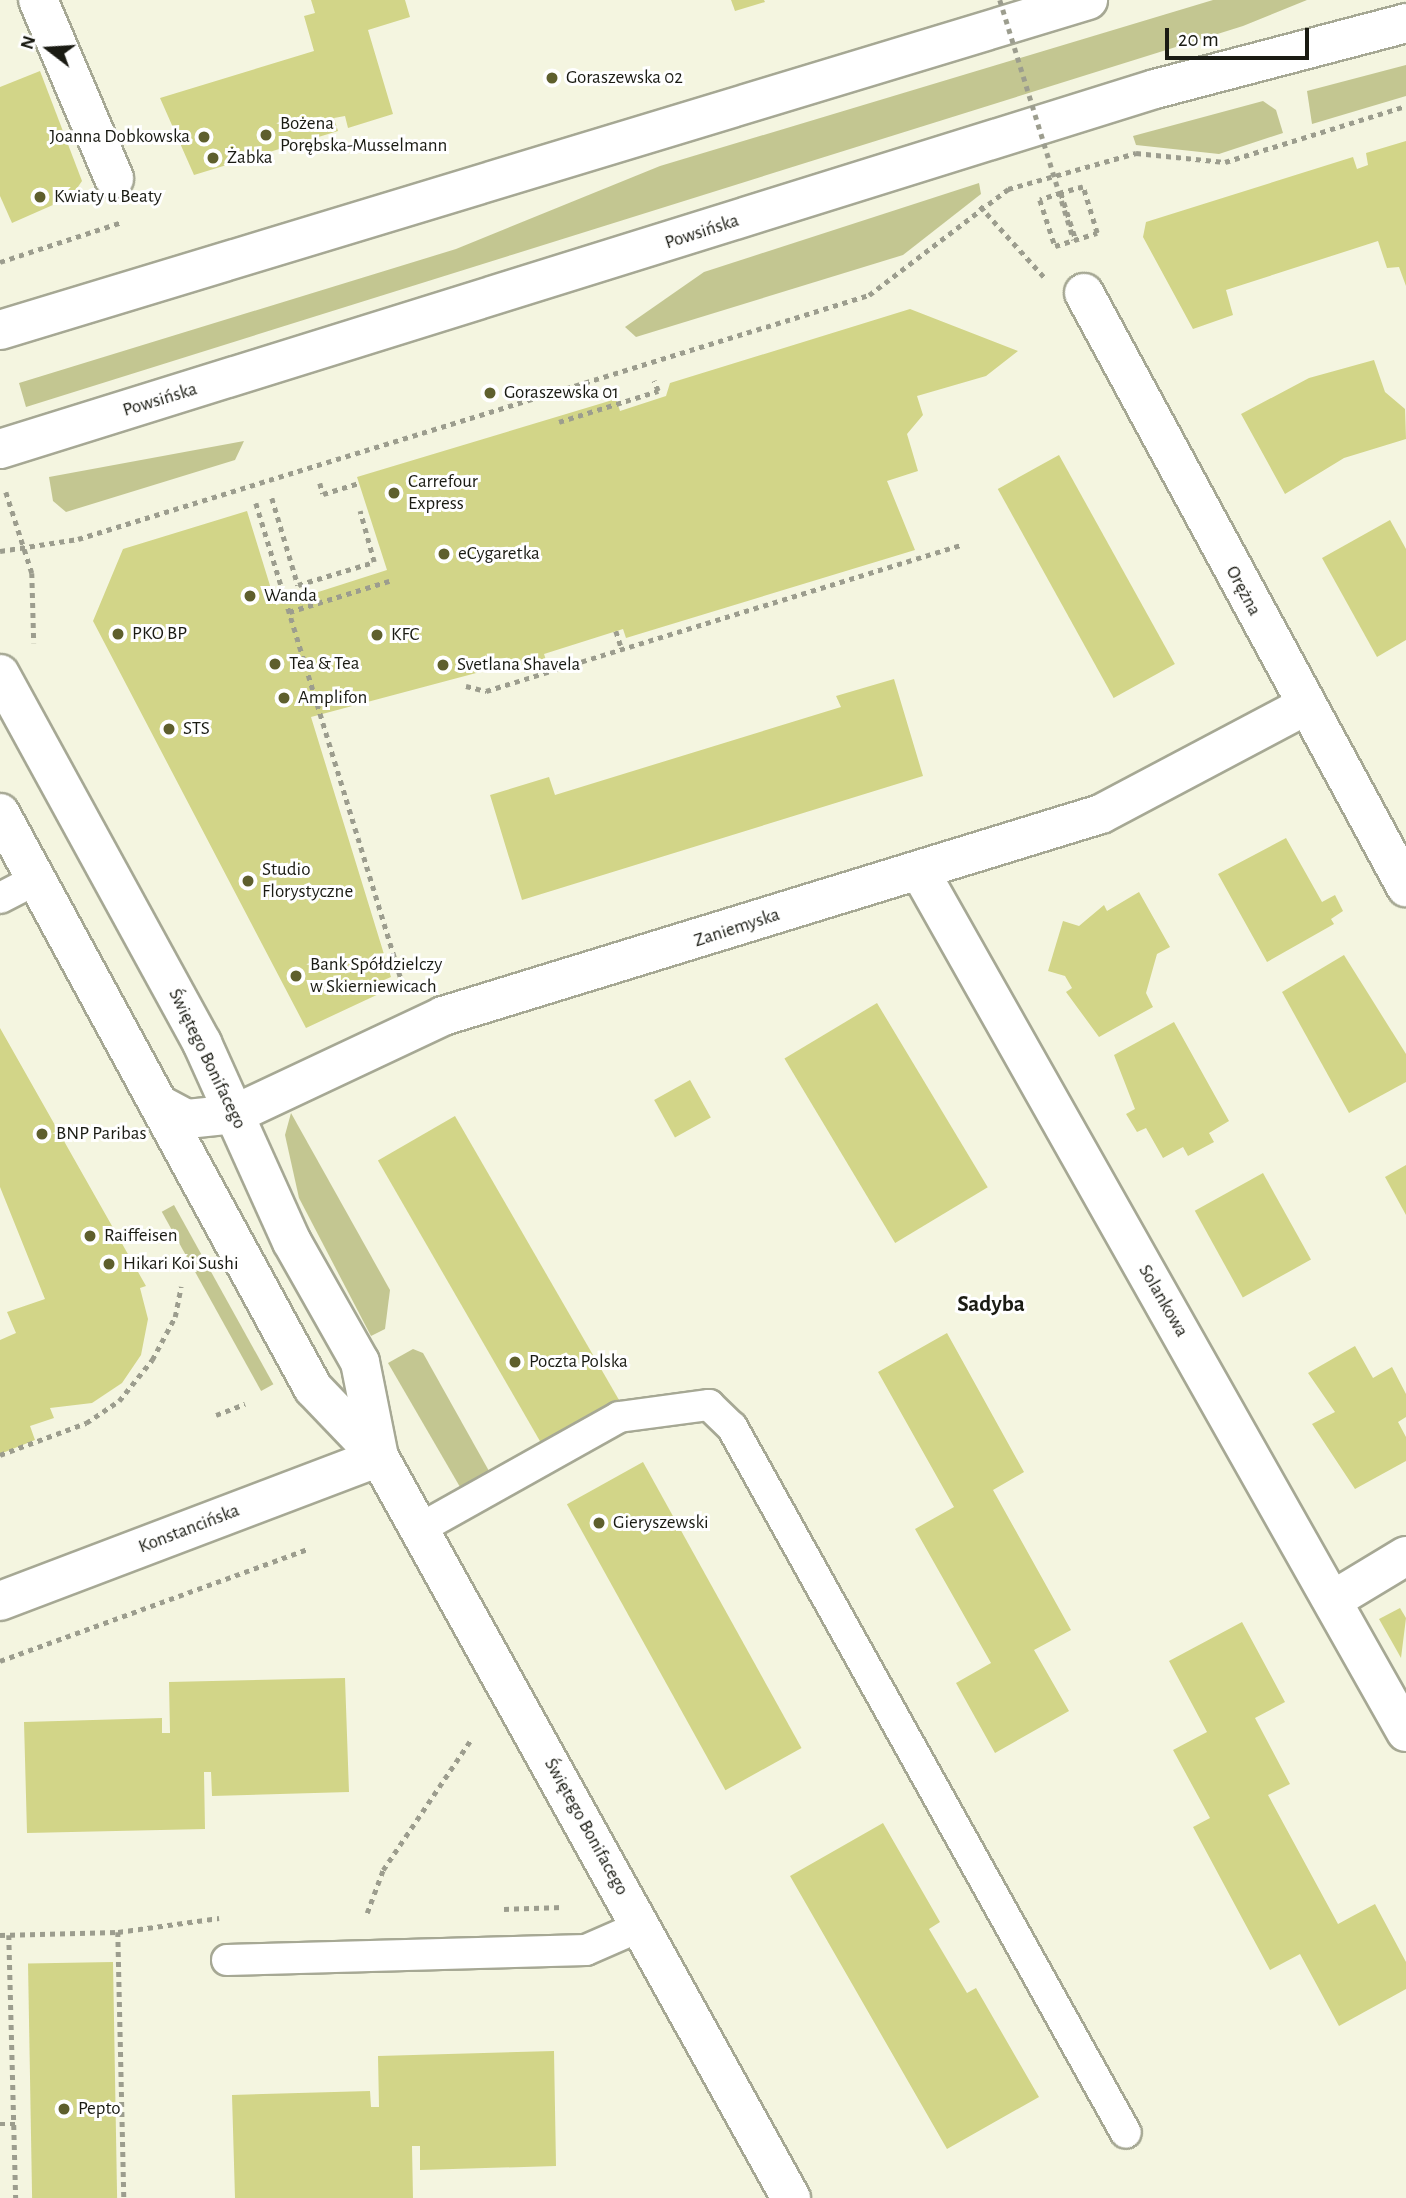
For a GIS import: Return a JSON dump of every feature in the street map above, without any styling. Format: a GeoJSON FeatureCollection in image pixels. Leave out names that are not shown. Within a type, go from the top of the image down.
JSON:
{"type":"FeatureCollection","features":[{"type":"Feature","properties":{"kind":"street"},"geometry":{"type":"LineString","coordinates":[[38,0],[114,178]]}},
{"type":"Feature","properties":{"kind":"street"},"geometry":{"type":"LineString","coordinates":[[0,330],[1088,0]]}},
{"type":"Feature","properties":{"kind":"street","name":"Powsińska"},"geometry":{"type":"LineString","coordinates":[[0,449],[1155,89],[1406,23]]}},
{"type":"Feature","properties":{"kind":"street","name":"Orężna"},"geometry":{"type":"LineString","coordinates":[[1084,293],[1304,706],[1406,887]]}},
{"type":"Feature","properties":{"kind":"street","name":"Świętego Bonifacego"},"geometry":{"type":"LineString","coordinates":[[0,674],[235,1114],[292,1242],[359,1362],[379,1457]]}},
{"type":"Feature","properties":{"kind":"street","name":"Zaniemyska"},"geometry":{"type":"LineString","coordinates":[[164,1107],[187,1119],[235,1114],[443,1016],[1101,814],[1304,706]]}},
{"type":"Feature","properties":{"kind":"street","name":"Świętego Bonifacego"},"geometry":{"type":"LineString","coordinates":[[0,813],[164,1107],[313,1388],[379,1457],[791,2198]]}},
{"type":"Feature","properties":{"kind":"street","name":"Solankowa"},"geometry":{"type":"LineString","coordinates":[[919,870],[1406,1732]]}},
{"type":"Feature","properties":{"kind":"street","name":"Konstancińska"},"geometry":{"type":"LineString","coordinates":[[0,1601],[379,1457]]}},
{"type":"Feature","properties":{"kind":"street"},"geometry":{"type":"LineString","coordinates":[[1333,1601],[1406,1556]]}},
{"type":"Feature","properties":{"kind":"lane"},"geometry":{"type":"LineString","coordinates":[[0,898],[37,879]]}},
{"type":"Feature","properties":{"kind":"lane"},"geometry":{"type":"LineString","coordinates":[[419,1529],[619,1417],[709,1405],[732,1427],[1126,2133]]}},
{"type":"Feature","properties":{"kind":"lane"},"geometry":{"type":"LineString","coordinates":[[227,1960],[586,1950],[641,1926]]}},
{"type":"Feature","properties":{"kind":"path"},"geometry":{"type":"LineString","coordinates":[[1000,0],[1074,239]]}},
{"type":"Feature","properties":{"kind":"path"},"geometry":{"type":"LineString","coordinates":[[0,551],[78,539],[869,295],[980,206],[1008,189],[1122,155],[1225,162],[1406,106]]}},
{"type":"Feature","properties":{"kind":"path"},"geometry":{"type":"LineString","coordinates":[[0,262],[121,223],[126,207],[114,178]]}},
{"type":"Feature","properties":{"kind":"path"},"geometry":{"type":"LineString","coordinates":[[1083,187],[1097,233],[1055,246],[1040,200],[1061,193],[1083,187]]}},
{"type":"Feature","properties":{"kind":"path"},"geometry":{"type":"LineString","coordinates":[[1061,193],[1074,239]]}},
{"type":"Feature","properties":{"kind":"path"},"geometry":{"type":"LineString","coordinates":[[980,206],[1029,266],[1084,293]]}},
{"type":"Feature","properties":{"kind":"path"},"geometry":{"type":"LineString","coordinates":[[559,422],[658,391],[654,381]]}},
{"type":"Feature","properties":{"kind":"path"},"geometry":{"type":"LineString","coordinates":[[320,483],[323,494],[359,483]]}},
{"type":"Feature","properties":{"kind":"path"},"geometry":{"type":"LineString","coordinates":[[5,489],[32,573],[34,655]]}},
{"type":"Feature","properties":{"kind":"path"},"geometry":{"type":"LineString","coordinates":[[272,498],[299,585],[374,562],[360,511]]}},
{"type":"Feature","properties":{"kind":"path"},"geometry":{"type":"LineString","coordinates":[[256,503],[404,989]]}},
{"type":"Feature","properties":{"kind":"path"},"geometry":{"type":"LineString","coordinates":[[466,686],[486,691],[961,545]]}},
{"type":"Feature","properties":{"kind":"path"},"geometry":{"type":"LineString","coordinates":[[289,612],[390,581]]}},
{"type":"Feature","properties":{"kind":"path"},"geometry":{"type":"LineString","coordinates":[[616,631],[622,649]]}},
{"type":"Feature","properties":{"kind":"path"},"geometry":{"type":"LineString","coordinates":[[0,1455],[86,1423],[119,1401],[152,1360],[175,1317],[181,1287]]}},
{"type":"Feature","properties":{"kind":"path"},"geometry":{"type":"LineString","coordinates":[[216,1415],[245,1404]]}},
{"type":"Feature","properties":{"kind":"path"},"geometry":{"type":"LineString","coordinates":[[0,1661],[307,1549]]}},
{"type":"Feature","properties":{"kind":"path"},"geometry":{"type":"LineString","coordinates":[[367,1913],[383,1870],[472,1738]]}},
{"type":"Feature","properties":{"kind":"path"},"geometry":{"type":"LineString","coordinates":[[118,1932],[124,2198]]}},
{"type":"Feature","properties":{"kind":"path"},"geometry":{"type":"LineString","coordinates":[[9,1935],[16,2198]]}},
{"type":"Feature","properties":{"kind":"path"},"geometry":{"type":"LineString","coordinates":[[0,2124],[16,2123]]}},
{"type":"Feature","properties":{"kind":"green space"},"geometry":{"type":"Polygon","coordinates":[[[1213,0],[1307,0],[1243,26],[26,407],[19,383],[456,249],[660,166],[1213,0]]]}},
{"type":"Feature","properties":{"kind":"green space"},"geometry":{"type":"Polygon","coordinates":[[[1406,65],[1406,96],[1312,124],[1307,91],[1406,65]]]}},
{"type":"Feature","properties":{"kind":"green space"},"geometry":{"type":"Polygon","coordinates":[[[1263,101],[1276,110],[1283,133],[1219,154],[1136,145],[1133,136],[1263,101]]]}},
{"type":"Feature","properties":{"kind":"green space"},"geometry":{"type":"Polygon","coordinates":[[[979,183],[981,194],[903,255],[636,337],[625,327],[704,272],[979,183]]]}},
{"type":"Feature","properties":{"kind":"green space"},"geometry":{"type":"Polygon","coordinates":[[[244,441],[235,460],[66,512],[53,501],[49,477],[244,441]]]}},
{"type":"Feature","properties":{"kind":"green space"},"geometry":{"type":"Polygon","coordinates":[[[291,1113],[390,1290],[385,1329],[371,1336],[299,1198],[285,1135],[291,1113]]]}},
{"type":"Feature","properties":{"kind":"green space"},"geometry":{"type":"Polygon","coordinates":[[[174,1205],[273,1384],[261,1391],[162,1212],[174,1205]]]}},
{"type":"Feature","properties":{"kind":"green space"},"geometry":{"type":"Polygon","coordinates":[[[413,1349],[423,1353],[489,1471],[460,1487],[388,1363],[413,1349]]]}},
{"type":"Feature","properties":{"kind":"building"},"geometry":{"type":"Polygon","coordinates":[[[311,0],[405,0],[410,17],[368,30],[393,114],[348,128],[345,116],[334,118],[338,131],[194,175],[160,98],[314,51],[304,16],[315,13],[311,0]]]}},
{"type":"Feature","properties":{"kind":"building"},"geometry":{"type":"Polygon","coordinates":[[[731,0],[764,0],[765,2],[735,11],[731,0]]]}},
{"type":"Feature","properties":{"kind":"building"},"geometry":{"type":"Polygon","coordinates":[[[40,71],[82,181],[71,197],[12,223],[0,196],[0,87],[40,71]]]}},
{"type":"Feature","properties":{"kind":"building"},"geometry":{"type":"Polygon","coordinates":[[[1406,141],[1406,286],[1399,267],[1387,268],[1378,241],[1226,290],[1233,315],[1193,329],[1143,237],[1146,222],[1353,157],[1357,169],[1368,165],[1366,153],[1406,141]]]}},
{"type":"Feature","properties":{"kind":"building"},"geometry":{"type":"Polygon","coordinates":[[[910,309],[1018,351],[986,376],[917,396],[923,415],[907,434],[918,471],[887,481],[915,550],[626,638],[623,629],[544,654],[548,666],[524,673],[521,661],[311,717],[391,977],[377,983],[383,992],[306,1028],[93,621],[123,549],[247,511],[276,605],[287,602],[387,570],[357,477],[616,399],[620,411],[666,396],[670,383],[910,309]]]}},
{"type":"Feature","properties":{"kind":"building"},"geometry":{"type":"Polygon","coordinates":[[[1374,360],[1385,392],[1405,409],[1406,439],[1344,458],[1285,494],[1241,414],[1309,378],[1374,360]]]}},
{"type":"Feature","properties":{"kind":"building"},"geometry":{"type":"Polygon","coordinates":[[[1059,455],[1175,664],[1114,698],[998,489],[1059,455]]]}},
{"type":"Feature","properties":{"kind":"building"},"geometry":{"type":"Polygon","coordinates":[[[1390,520],[1406,549],[1406,640],[1377,657],[1322,558],[1390,520]]]}},
{"type":"Feature","properties":{"kind":"building"},"geometry":{"type":"Polygon","coordinates":[[[894,679],[923,776],[522,900],[490,795],[549,777],[555,795],[841,707],[836,696],[894,679]]]}},
{"type":"Feature","properties":{"kind":"building"},"geometry":{"type":"Polygon","coordinates":[[[1286,838],[1322,902],[1335,895],[1343,911],[1331,919],[1334,924],[1267,962],[1218,874],[1286,838]]]}},
{"type":"Feature","properties":{"kind":"building"},"geometry":{"type":"Polygon","coordinates":[[[1139,892],[1170,947],[1157,954],[1146,993],[1153,1007],[1099,1037],[1066,992],[1072,988],[1065,976],[1048,971],[1063,921],[1079,926],[1104,905],[1107,911],[1139,892]]]}},
{"type":"Feature","properties":{"kind":"building"},"geometry":{"type":"Polygon","coordinates":[[[1344,955],[1406,1054],[1406,1082],[1349,1113],[1282,992],[1344,955]]]}},
{"type":"Feature","properties":{"kind":"building"},"geometry":{"type":"Polygon","coordinates":[[[877,1003],[988,1187],[895,1243],[784,1059],[877,1003]]]}},
{"type":"Feature","properties":{"kind":"building"},"geometry":{"type":"Polygon","coordinates":[[[1174,1022],[1229,1121],[1209,1133],[1214,1142],[1188,1156],[1183,1147],[1163,1158],[1146,1128],[1137,1132],[1126,1114],[1135,1109],[1114,1055],[1174,1022]]]}},
{"type":"Feature","properties":{"kind":"building"},"geometry":{"type":"Polygon","coordinates":[[[0,1028],[146,1286],[140,1288],[148,1319],[141,1355],[122,1383],[92,1403],[50,1408],[54,1418],[30,1426],[35,1440],[0,1454],[0,1340],[16,1333],[7,1312],[45,1299],[0,1187],[0,1028]]]}},
{"type":"Feature","properties":{"kind":"building"},"geometry":{"type":"Polygon","coordinates":[[[690,1080],[711,1118],[675,1137],[654,1100],[690,1080]]]}},
{"type":"Feature","properties":{"kind":"building"},"geometry":{"type":"Polygon","coordinates":[[[455,1116],[619,1400],[542,1445],[378,1160],[455,1116]]]}},
{"type":"Feature","properties":{"kind":"building"},"geometry":{"type":"Polygon","coordinates":[[[1406,1165],[1406,1215],[1385,1177],[1406,1165]]]}},
{"type":"Feature","properties":{"kind":"building"},"geometry":{"type":"Polygon","coordinates":[[[1263,1173],[1311,1260],[1243,1297],[1195,1211],[1263,1173]]]}},
{"type":"Feature","properties":{"kind":"building"},"geometry":{"type":"Polygon","coordinates":[[[947,1333],[1024,1472],[993,1490],[1071,1630],[1034,1650],[1069,1711],[995,1753],[956,1683],[991,1663],[915,1529],[954,1507],[878,1372],[947,1333]]]}},
{"type":"Feature","properties":{"kind":"building"},"geometry":{"type":"Polygon","coordinates":[[[1355,1346],[1373,1378],[1392,1367],[1406,1394],[1406,1417],[1398,1422],[1406,1437],[1406,1461],[1355,1489],[1312,1424],[1335,1412],[1308,1373],[1355,1346]]]}},
{"type":"Feature","properties":{"kind":"building"},"geometry":{"type":"Polygon","coordinates":[[[643,1462],[802,1748],[725,1790],[567,1504],[643,1462]]]}},
{"type":"Feature","properties":{"kind":"building"},"geometry":{"type":"Polygon","coordinates":[[[1400,1608],[1406,1618],[1401,1658],[1379,1619],[1400,1608]]]}},
{"type":"Feature","properties":{"kind":"building"},"geometry":{"type":"Polygon","coordinates":[[[1242,1622],[1285,1702],[1255,1718],[1290,1784],[1268,1795],[1338,1924],[1375,1904],[1406,1962],[1406,1989],[1339,2026],[1300,1954],[1270,1970],[1193,1827],[1210,1818],[1173,1750],[1207,1732],[1169,1661],[1242,1622]]]}},
{"type":"Feature","properties":{"kind":"building"},"geometry":{"type":"Polygon","coordinates":[[[345,1678],[349,1792],[212,1796],[211,1772],[204,1772],[205,1829],[27,1833],[24,1722],[162,1718],[162,1733],[170,1733],[169,1682],[345,1678]]]}},
{"type":"Feature","properties":{"kind":"building"},"geometry":{"type":"Polygon","coordinates":[[[883,1823],[940,1922],[929,1929],[967,1993],[976,1988],[1039,2097],[947,2149],[790,1876],[883,1823]]]}},
{"type":"Feature","properties":{"kind":"building"},"geometry":{"type":"Polygon","coordinates":[[[113,1962],[117,2198],[32,2198],[28,1963],[113,1962]]]}},
{"type":"Feature","properties":{"kind":"building"},"geometry":{"type":"Polygon","coordinates":[[[554,2051],[556,2166],[420,2170],[420,2146],[412,2146],[413,2198],[235,2198],[232,2095],[370,2091],[371,2107],[379,2107],[378,2056],[554,2051]]]}},
{"type":"Feature","properties":{"kind":"place","name":"Goraszewska 02"},"geometry":{"type":"Point","coordinates":[552,78]}},
{"type":"Feature","properties":{"kind":"place","name":"Bożena Porębska-Musselmann"},"geometry":{"type":"Point","coordinates":[266,135]}},
{"type":"Feature","properties":{"kind":"place","name":"Joanna Dobkowska"},"geometry":{"type":"Point","coordinates":[204,137]}},
{"type":"Feature","properties":{"kind":"place","name":"Żabka"},"geometry":{"type":"Point","coordinates":[213,158]}},
{"type":"Feature","properties":{"kind":"place","name":"Kwiaty u Beaty"},"geometry":{"type":"Point","coordinates":[40,197]}},
{"type":"Feature","properties":{"kind":"place","name":"Goraszewska 01"},"geometry":{"type":"Point","coordinates":[490,393]}},
{"type":"Feature","properties":{"kind":"place","name":"Carrefour Express"},"geometry":{"type":"Point","coordinates":[394,493]}},
{"type":"Feature","properties":{"kind":"place","name":"eCygaretka"},"geometry":{"type":"Point","coordinates":[444,554]}},
{"type":"Feature","properties":{"kind":"place","name":"Wanda"},"geometry":{"type":"Point","coordinates":[250,596]}},
{"type":"Feature","properties":{"kind":"place","name":"PKO BP"},"geometry":{"type":"Point","coordinates":[118,634]}},
{"type":"Feature","properties":{"kind":"place","name":"KFC"},"geometry":{"type":"Point","coordinates":[377,635]}},
{"type":"Feature","properties":{"kind":"place","name":"Tea & Tea"},"geometry":{"type":"Point","coordinates":[275,664]}},
{"type":"Feature","properties":{"kind":"place","name":"Svetlana Shavela"},"geometry":{"type":"Point","coordinates":[443,665]}},
{"type":"Feature","properties":{"kind":"place","name":"Amplifon"},"geometry":{"type":"Point","coordinates":[284,698]}},
{"type":"Feature","properties":{"kind":"place","name":"STS"},"geometry":{"type":"Point","coordinates":[169,729]}},
{"type":"Feature","properties":{"kind":"place","name":"Studio Florystyczne"},"geometry":{"type":"Point","coordinates":[248,881]}},
{"type":"Feature","properties":{"kind":"place","name":"Bank Spółdzielczy w Skierniewicach"},"geometry":{"type":"Point","coordinates":[296,976]}},
{"type":"Feature","properties":{"kind":"place","name":"BNP Paribas"},"geometry":{"type":"Point","coordinates":[42,1134]}},
{"type":"Feature","properties":{"kind":"place","name":"Raiffeisen"},"geometry":{"type":"Point","coordinates":[90,1236]}},
{"type":"Feature","properties":{"kind":"place","name":"Hikari Koi Sushi"},"geometry":{"type":"Point","coordinates":[109,1264]}},
{"type":"Feature","properties":{"kind":"place","name":"Poczta Polska"},"geometry":{"type":"Point","coordinates":[515,1362]}},
{"type":"Feature","properties":{"kind":"place","name":"Gieryszewski"},"geometry":{"type":"Point","coordinates":[599,1523]}},
{"type":"Feature","properties":{"kind":"place","name":"Pepto"},"geometry":{"type":"Point","coordinates":[64,2109]}},
{"type":"Feature","properties":{"kind":"district","name":"Sadyba"},"geometry":{"type":"Point","coordinates":[991,1305]}}]}
